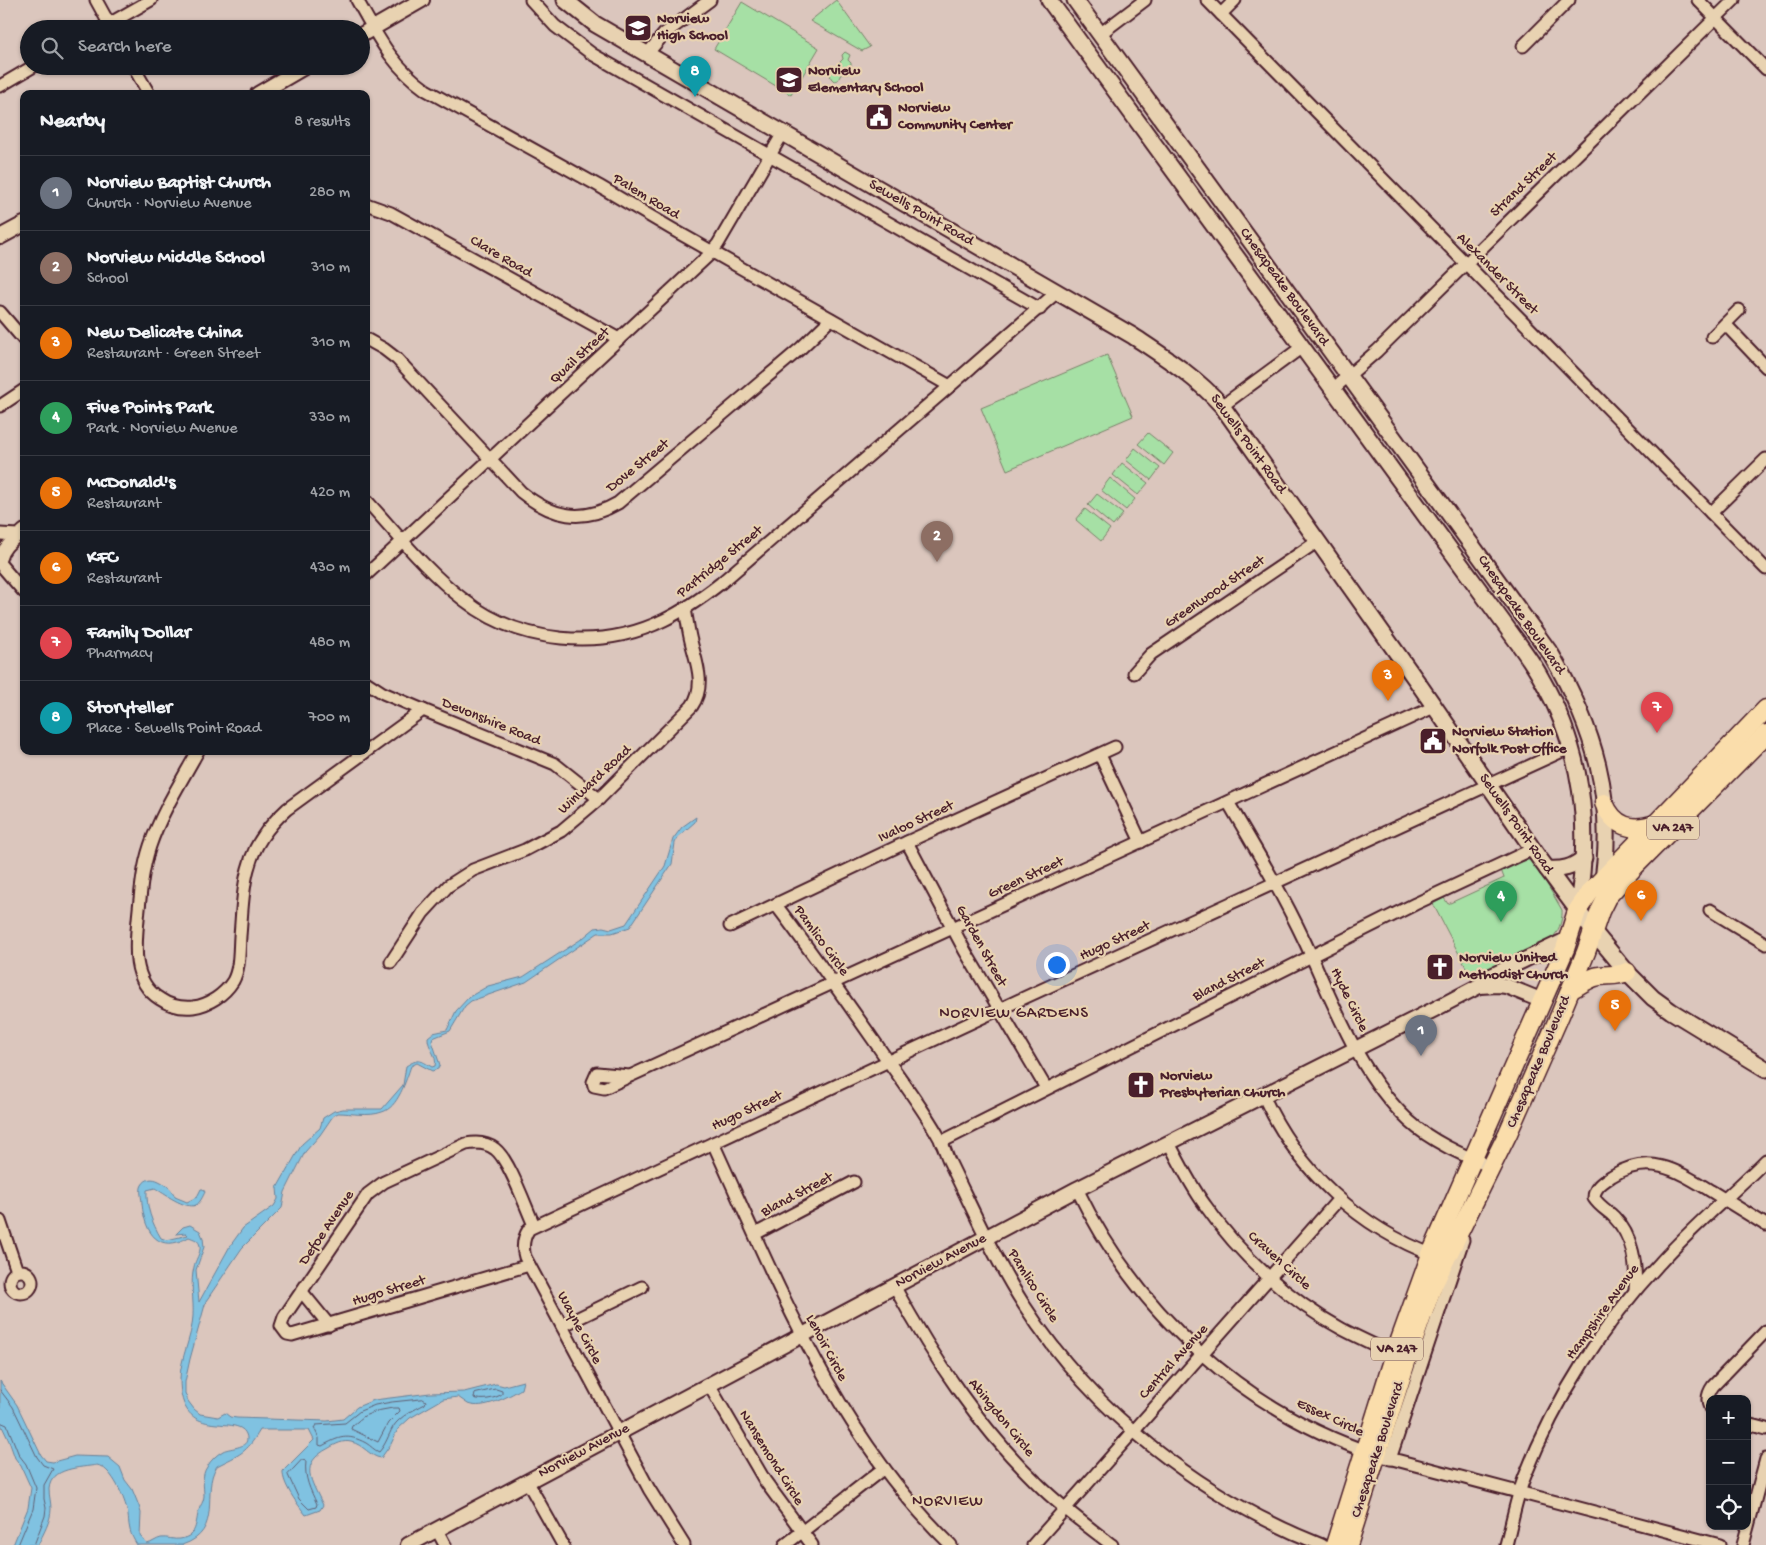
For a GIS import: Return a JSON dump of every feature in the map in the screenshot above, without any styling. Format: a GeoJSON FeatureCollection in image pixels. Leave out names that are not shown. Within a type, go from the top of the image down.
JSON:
{"type":"FeatureCollection","features":[{"type":"Feature","properties":{"kind":"main road","name":"Sewells Point Road"},"geometry":{"type":"LineString","coordinates":[[565,0],[595,24],[1133,336],[1190,374],[1222,406],[1576,911],[1627,972],[1653,998],[1671,1012],[1766,1069]]}},
{"type":"Feature","properties":{"kind":"main road","name":"Chesapeake Boulevard"},"geometry":{"type":"LineString","coordinates":[[1049,0],[1534,666],[1553,699],[1571,747],[1579,776],[1583,802],[1584,858],[1576,911],[1568,939],[1472,1159],[1401,1357],[1377,1455],[1348,1545]]}},
{"type":"Feature","properties":{"kind":"main road","name":"Chesapeake Boulevard"},"geometry":{"type":"LineString","coordinates":[[1075,0],[1551,654],[1567,681],[1588,730],[1601,778],[1606,829],[1603,877],[1593,931],[1570,990],[1508,1133],[1478,1193],[1438,1257]]}},
{"type":"Feature","properties":{"kind":"main road"},"geometry":{"type":"LineString","coordinates":[[1534,666],[1551,654]]}},
{"type":"Feature","properties":{"kind":"main road","name":"VA 247"},"geometry":{"type":"LineString","coordinates":[[1576,911],[1603,877],[1766,708]]}},
{"type":"Feature","properties":{"kind":"main road","name":"VA 247"},"geometry":{"type":"LineString","coordinates":[[1593,931],[1608,897],[1617,885],[1766,734]]}},
{"type":"Feature","properties":{"kind":"main road"},"geometry":{"type":"LineString","coordinates":[[1604,803],[1609,814],[1621,824],[1639,828],[1655,824]]}},
{"type":"Feature","properties":{"kind":"main road"},"geometry":{"type":"LineString","coordinates":[[1547,869],[1563,870],[1570,868],[1584,858]]}},
{"type":"Feature","properties":{"kind":"main road"},"geometry":{"type":"LineString","coordinates":[[1570,990],[1596,977],[1619,976],[1627,972]]}},
{"type":"Feature","properties":{"kind":"main road","name":"Chesapeake Boulevard"},"geometry":{"type":"LineString","coordinates":[[1335,1545],[1377,1455]]}},
{"type":"Feature","properties":{"kind":"street"},"geometry":{"type":"LineString","coordinates":[[96,0],[104,20]]}},
{"type":"Feature","properties":{"kind":"street"},"geometry":{"type":"LineString","coordinates":[[118,20],[151,0]]}},
{"type":"Feature","properties":{"kind":"street","name":"Palem Road"},"geometry":{"type":"LineString","coordinates":[[357,0],[363,20]]}},
{"type":"Feature","properties":{"kind":"street"},"geometry":{"type":"LineString","coordinates":[[370,29],[422,0]]}},
{"type":"Feature","properties":{"kind":"street","name":"Sewells Point Road"},"geometry":{"type":"LineString","coordinates":[[531,0],[555,26],[592,54],[1040,309]]}},
{"type":"Feature","properties":{"kind":"street"},"geometry":{"type":"LineString","coordinates":[[647,54],[664,34],[710,0]]}},
{"type":"Feature","properties":{"kind":"street"},"geometry":{"type":"LineString","coordinates":[[1100,34],[1145,0]]}},
{"type":"Feature","properties":{"kind":"street","name":"Alexander Street"},"geometry":{"type":"LineString","coordinates":[[1207,0],[1766,569]]}},
{"type":"Feature","properties":{"kind":"street"},"geometry":{"type":"LineString","coordinates":[[1221,14],[1235,0]]}},
{"type":"Feature","properties":{"kind":"street"},"geometry":{"type":"LineString","coordinates":[[1523,46],[1570,0]]}},
{"type":"Feature","properties":{"kind":"street"},"geometry":{"type":"LineString","coordinates":[[1698,0],[1766,69]]}},
{"type":"Feature","properties":{"kind":"street","name":"Strand Street"},"geometry":{"type":"LineString","coordinates":[[1333,389],[1377,351],[1734,0]]}},
{"type":"Feature","properties":{"kind":"street","name":"Palem Road"},"geometry":{"type":"LineString","coordinates":[[370,34],[402,70],[426,90],[599,186],[950,386]]}},
{"type":"Feature","properties":{"kind":"street"},"geometry":{"type":"LineString","coordinates":[[0,86],[20,74]]}},
{"type":"Feature","properties":{"kind":"street"},"geometry":{"type":"LineString","coordinates":[[138,75],[147,90]]}},
{"type":"Feature","properties":{"kind":"street"},"geometry":{"type":"LineString","coordinates":[[265,90],[291,75]]}},
{"type":"Feature","properties":{"kind":"street","name":"Quail Street"},"geometry":{"type":"LineString","coordinates":[[370,571],[712,252],[782,133]]}},
{"type":"Feature","properties":{"kind":"street","name":"Clare Road"},"geometry":{"type":"LineString","coordinates":[[370,205],[391,212],[619,339]]}},
{"type":"Feature","properties":{"kind":"street"},"geometry":{"type":"LineString","coordinates":[[0,237],[20,226]]}},
{"type":"Feature","properties":{"kind":"street","name":"Partridge Street"},"geometry":{"type":"LineString","coordinates":[[370,504],[447,586],[466,602],[504,624],[538,634],[566,639],[607,638],[648,627],[685,609],[721,583],[1040,309],[1057,292]]}},
{"type":"Feature","properties":{"kind":"street"},"geometry":{"type":"LineString","coordinates":[[1712,336],[1739,310]]}},
{"type":"Feature","properties":{"kind":"street"},"geometry":{"type":"LineString","coordinates":[[0,312],[20,335]]}},
{"type":"Feature","properties":{"kind":"street","name":"Dove Street"},"geometry":{"type":"LineString","coordinates":[[370,342],[384,349],[397,359],[521,492],[544,508],[566,515],[579,516],[593,514],[618,503],[801,348],[831,319]]}},
{"type":"Feature","properties":{"kind":"street"},"geometry":{"type":"LineString","coordinates":[[1725,324],[1766,367]]}},
{"type":"Feature","properties":{"kind":"street"},"geometry":{"type":"LineString","coordinates":[[1222,406],[1302,347]]}},
{"type":"Feature","properties":{"kind":"street"},"geometry":{"type":"LineString","coordinates":[[0,406],[20,393]]}},
{"type":"Feature","properties":{"kind":"street"},"geometry":{"type":"LineString","coordinates":[[1711,513],[1766,459]]}},
{"type":"Feature","properties":{"kind":"street"},"geometry":{"type":"LineString","coordinates":[[0,534],[20,533]]}},
{"type":"Feature","properties":{"kind":"street"},"geometry":{"type":"LineString","coordinates":[[0,559],[2,551],[20,534]]}},
{"type":"Feature","properties":{"kind":"street","name":"Greenwood Street"},"geometry":{"type":"LineString","coordinates":[[1134,674],[1151,654],[1318,541]]}},
{"type":"Feature","properties":{"kind":"street"},"geometry":{"type":"LineString","coordinates":[[0,564],[20,587]]}},
{"type":"Feature","properties":{"kind":"street","name":"Winward Road"},"geometry":{"type":"LineString","coordinates":[[391,962],[423,913],[448,886],[473,870],[546,840],[580,816],[695,701],[700,682],[685,609]]}},
{"type":"Feature","properties":{"kind":"street","name":"Devonshire Road"},"geometry":{"type":"LineString","coordinates":[[370,685],[383,693],[422,710],[554,764],[599,798]]}},
{"type":"Feature","properties":{"kind":"street","name":"Green Street"},"geometry":{"type":"LineString","coordinates":[[630,1076],[1434,707]]}},
{"type":"Feature","properties":{"kind":"street"},"geometry":{"type":"LineString","coordinates":[[370,748],[422,710]]}},
{"type":"Feature","properties":{"kind":"street","name":"Ivaloo Street"},"geometry":{"type":"LineString","coordinates":[[730,926],[907,842],[1115,747]]}},
{"type":"Feature","properties":{"kind":"street","name":"Hugo Street"},"geometry":{"type":"LineString","coordinates":[[534,1225],[1571,747]]}},
{"type":"Feature","properties":{"kind":"street"},"geometry":{"type":"LineString","coordinates":[[196,755],[156,830],[142,873],[137,958],[140,974],[148,989],[165,1003],[185,1008],[205,1004],[220,996],[230,984],[236,972],[244,889],[248,868],[252,855],[267,831],[287,809],[361,755]]}},
{"type":"Feature","properties":{"kind":"street"},"geometry":{"type":"LineString","coordinates":[[1100,755],[1141,842]]}},
{"type":"Feature","properties":{"kind":"street","name":"Hyde Circle"},"geometry":{"type":"LineString","coordinates":[[1228,802],[1276,883],[1356,1049],[1376,1084],[1411,1122],[1444,1146],[1491,1167]]}},
{"type":"Feature","properties":{"kind":"street","name":"Garden Street"},"geometry":{"type":"LineString","coordinates":[[907,842],[953,928],[1046,1088]]}},
{"type":"Feature","properties":{"kind":"street","name":"Bland Street"},"geometry":{"type":"LineString","coordinates":[[941,1142],[1448,888],[1532,849]]}},
{"type":"Feature","properties":{"kind":"street","name":"Pamlico Circle"},"geometry":{"type":"LineString","coordinates":[[776,904],[889,1062],[941,1142],[986,1237],[1023,1304],[1042,1331],[1086,1385],[1133,1430],[1182,1470],[1216,1494],[1267,1522],[1322,1545]]}},
{"type":"Feature","properties":{"kind":"street"},"geometry":{"type":"LineString","coordinates":[[1710,910],[1766,944]]}},
{"type":"Feature","properties":{"kind":"street","name":"Norview Avenue"},"geometry":{"type":"LineString","coordinates":[[408,1545],[1077,1189],[1479,986],[1491,976],[1568,939]]}},
{"type":"Feature","properties":{"kind":"street","name":"Norview Avenue"},"geometry":{"type":"LineString","coordinates":[[1479,986],[1506,986],[1542,1001]]}},
{"type":"Feature","properties":{"kind":"street"},"geometry":{"type":"LineString","coordinates":[[1263,1095],[1272,1115],[1298,1155],[1339,1199],[1374,1226],[1397,1239],[1438,1257]]}},
{"type":"Feature","properties":{"kind":"street","name":"Defoe Avenue"},"geometry":{"type":"LineString","coordinates":[[329,1325],[292,1335],[283,1331],[282,1321],[368,1194],[384,1182],[466,1144],[480,1142],[501,1154],[534,1225]]}},
{"type":"Feature","properties":{"kind":"street","name":"Lenoir Circle"},"geometry":{"type":"LineString","coordinates":[[713,1143],[801,1335],[828,1385],[884,1468],[930,1524],[951,1545]]}},
{"type":"Feature","properties":{"kind":"street","name":"Craven Circle"},"geometry":{"type":"LineString","coordinates":[[1169,1143],[1190,1182],[1210,1212],[1242,1250],[1270,1277],[1291,1295],[1332,1323],[1401,1357]]}},
{"type":"Feature","properties":{"kind":"street","name":"Hampshire Avenue"},"geometry":{"type":"LineString","coordinates":[[1506,1545],[1519,1493],[1550,1419],[1589,1352],[1635,1290],[1676,1246],[1766,1160]]}},
{"type":"Feature","properties":{"kind":"street"},"geometry":{"type":"LineString","coordinates":[[1635,1290],[1634,1259],[1628,1239],[1615,1219],[1596,1201],[1594,1192],[1596,1188],[1616,1174],[1637,1166],[1649,1165],[1678,1171],[1766,1225]]}},
{"type":"Feature","properties":{"kind":"street","name":"Bland Street"},"geometry":{"type":"LineString","coordinates":[[755,1234],[854,1182]]}},
{"type":"Feature","properties":{"kind":"street","name":"Essex Circle"},"geometry":{"type":"LineString","coordinates":[[1077,1189],[1101,1234],[1126,1273],[1158,1312],[1201,1354],[1271,1406],[1325,1435],[1377,1455],[1720,1545]]}},
{"type":"Feature","properties":{"kind":"street"},"geometry":{"type":"LineString","coordinates":[[1377,1455],[1478,1193]]}},
{"type":"Feature","properties":{"kind":"street","name":"Central Avenue"},"geometry":{"type":"LineString","coordinates":[[1033,1545],[1339,1199]]}},
{"type":"Feature","properties":{"kind":"street"},"geometry":{"type":"LineString","coordinates":[[0,1221],[17,1271]]}},
{"type":"Feature","properties":{"kind":"street","name":"Wayne Circle"},"geometry":{"type":"LineString","coordinates":[[534,1225],[526,1233],[523,1245],[525,1258],[649,1489],[684,1545]]}},
{"type":"Feature","properties":{"kind":"street","name":"Hugo Street"},"geometry":{"type":"LineString","coordinates":[[329,1325],[529,1265]]}},
{"type":"Feature","properties":{"kind":"street","name":"Abingdon Circle"},"geometry":{"type":"LineString","coordinates":[[894,1286],[932,1352],[979,1418],[1007,1452],[1039,1485],[1112,1545]]}},
{"type":"Feature","properties":{"kind":"street"},"geometry":{"type":"LineString","coordinates":[[562,1326],[642,1287]]}},
{"type":"Feature","properties":{"kind":"street"},"geometry":{"type":"LineString","coordinates":[[302,1292],[329,1325]]}},
{"type":"Feature","properties":{"kind":"street"},"geometry":{"type":"LineString","coordinates":[[1708,1395],[1713,1386],[1766,1331]]}},
{"type":"Feature","properties":{"kind":"street","name":"Nansemond Circle"},"geometry":{"type":"LineString","coordinates":[[709,1385],[765,1481],[812,1545]]}},
{"type":"Feature","properties":{"kind":"street"},"geometry":{"type":"LineString","coordinates":[[1751,1425],[1766,1429]]}},
{"type":"Feature","properties":{"kind":"street"},"geometry":{"type":"LineString","coordinates":[[1744,1545],[1766,1459]]}},
{"type":"Feature","properties":{"kind":"street"},"geometry":{"type":"LineString","coordinates":[[784,1545],[884,1468]]}},
{"type":"Feature","properties":{"kind":"street"},"geometry":{"type":"LineString","coordinates":[[527,1481],[563,1545]]}},
{"type":"Feature","properties":{"kind":"street"},"geometry":{"type":"LineString","coordinates":[[437,1530],[445,1545]]}},
{"type":"Feature","properties":{"kind":"green space"},"geometry":{"type":"Polygon","coordinates":[[[836,0],[870,47],[862,51],[810,21],[836,0]]]}},
{"type":"Feature","properties":{"kind":"green space"},"geometry":{"type":"Polygon","coordinates":[[[742,2],[819,48],[791,95],[714,49],[742,2]]]}},
{"type":"Feature","properties":{"kind":"green space"},"geometry":{"type":"Polygon","coordinates":[[[845,52],[850,55],[848,60],[851,63],[851,69],[848,74],[841,74],[838,80],[834,81],[830,74],[837,70],[837,65],[843,59],[842,55],[845,52]]]}},
{"type":"Feature","properties":{"kind":"green space"},"geometry":{"type":"Polygon","coordinates":[[[1107,355],[1133,416],[1007,470],[981,408],[1107,355]]]}},
{"type":"Feature","properties":{"kind":"green space"},"geometry":{"type":"Polygon","coordinates":[[[1148,433],[1173,453],[1164,465],[1138,444],[1148,433]]]}},
{"type":"Feature","properties":{"kind":"green space"},"geometry":{"type":"Polygon","coordinates":[[[1135,448],[1160,468],[1151,480],[1126,460],[1135,448]]]}},
{"type":"Feature","properties":{"kind":"green space"},"geometry":{"type":"Polygon","coordinates":[[[1122,463],[1148,483],[1138,495],[1113,475],[1122,463]]]}},
{"type":"Feature","properties":{"kind":"green space"},"geometry":{"type":"Polygon","coordinates":[[[1110,478],[1135,499],[1126,510],[1101,490],[1110,478]]]}},
{"type":"Feature","properties":{"kind":"green space"},"geometry":{"type":"Polygon","coordinates":[[[1097,494],[1123,514],[1113,526],[1088,505],[1097,494]]]}},
{"type":"Feature","properties":{"kind":"green space"},"geometry":{"type":"Polygon","coordinates":[[[1085,509],[1110,529],[1101,541],[1076,520],[1085,509]]]}},
{"type":"Feature","properties":{"kind":"green space"},"geometry":{"type":"Polygon","coordinates":[[[1529,860],[1534,862],[1562,910],[1557,932],[1545,943],[1539,944],[1471,977],[1433,904],[1444,898],[1448,904],[1504,878],[1501,870],[1518,862],[1529,860]]]}},
{"type":"Feature","properties":{"kind":"water"},"geometry":{"type":"Polygon","coordinates":[[[696,817],[695,822],[678,837],[675,843],[672,864],[630,927],[612,933],[598,933],[526,982],[471,1001],[465,1006],[450,1031],[433,1038],[432,1041],[440,1065],[438,1069],[432,1071],[417,1063],[411,1066],[401,1093],[388,1109],[371,1114],[338,1113],[333,1116],[305,1152],[285,1192],[282,1208],[242,1248],[206,1301],[185,1382],[185,1393],[188,1401],[200,1414],[218,1417],[225,1413],[230,1417],[237,1418],[327,1421],[343,1419],[357,1407],[374,1400],[430,1393],[464,1392],[496,1384],[504,1386],[523,1381],[521,1389],[502,1399],[481,1405],[468,1404],[458,1397],[443,1399],[410,1418],[398,1429],[391,1444],[381,1458],[351,1442],[342,1442],[329,1448],[319,1454],[310,1466],[311,1480],[323,1505],[320,1510],[306,1515],[288,1488],[283,1471],[314,1440],[309,1430],[260,1430],[246,1449],[217,1466],[212,1476],[207,1520],[203,1530],[195,1539],[182,1545],[137,1545],[130,1532],[127,1509],[119,1488],[107,1471],[97,1465],[67,1470],[55,1476],[49,1489],[50,1518],[38,1545],[13,1545],[28,1508],[31,1488],[21,1466],[15,1458],[0,1422],[0,1381],[17,1405],[41,1455],[46,1461],[53,1462],[75,1456],[108,1457],[120,1467],[139,1506],[141,1513],[140,1536],[147,1544],[161,1538],[180,1539],[193,1532],[204,1496],[203,1477],[205,1470],[210,1462],[220,1453],[239,1447],[246,1442],[246,1434],[240,1428],[198,1420],[189,1412],[182,1399],[180,1379],[182,1363],[191,1332],[193,1273],[200,1246],[197,1241],[189,1237],[178,1242],[169,1243],[155,1238],[146,1224],[144,1215],[141,1187],[144,1183],[150,1179],[159,1181],[169,1188],[175,1197],[187,1202],[197,1197],[201,1189],[205,1192],[199,1203],[192,1206],[175,1200],[155,1188],[147,1190],[147,1203],[150,1215],[161,1238],[167,1240],[188,1235],[186,1233],[176,1234],[183,1227],[190,1225],[200,1231],[204,1247],[196,1270],[199,1302],[230,1246],[243,1228],[274,1206],[278,1199],[277,1188],[302,1144],[320,1128],[323,1118],[334,1111],[343,1109],[382,1109],[403,1085],[406,1066],[419,1061],[432,1067],[435,1066],[436,1062],[428,1037],[433,1033],[447,1030],[456,1011],[469,997],[488,986],[523,977],[583,938],[595,928],[611,929],[626,924],[665,866],[673,839],[682,827],[696,817]]]}},
{"type":"Feature","properties":{"kind":"place","name":"Norview High School"},"geometry":{"type":"Point","coordinates":[638,28]}},
{"type":"Feature","properties":{"kind":"place","name":"Norview Elementary School"},"geometry":{"type":"Point","coordinates":[789,80]}},
{"type":"Feature","properties":{"kind":"place","name":"Storyteller"},"geometry":{"type":"Point","coordinates":[695,97]}},
{"type":"Feature","properties":{"kind":"place","name":"Norview Community Center"},"geometry":{"type":"Point","coordinates":[879,117]}},
{"type":"Feature","properties":{"kind":"place","name":"Norview Middle School"},"geometry":{"type":"Point","coordinates":[937,562]}},
{"type":"Feature","properties":{"kind":"place","name":"New Delicate China"},"geometry":{"type":"Point","coordinates":[1388,701]}},
{"type":"Feature","properties":{"kind":"place","name":"Family Dollar"},"geometry":{"type":"Point","coordinates":[1657,733]}},
{"type":"Feature","properties":{"kind":"place","name":"Norview Station Norfolk Post Office"},"geometry":{"type":"Point","coordinates":[1433,741]}},
{"type":"Feature","properties":{"kind":"place","name":"KFC"},"geometry":{"type":"Point","coordinates":[1641,921]}},
{"type":"Feature","properties":{"kind":"place","name":"Five Points Park"},"geometry":{"type":"Point","coordinates":[1501,922]}},
{"type":"Feature","properties":{"kind":"place","name":"Norview United Methodist Church"},"geometry":{"type":"Point","coordinates":[1440,967]}},
{"type":"Feature","properties":{"kind":"place","name":"McDonald's"},"geometry":{"type":"Point","coordinates":[1615,1031]}},
{"type":"Feature","properties":{"kind":"place","name":"Norview Baptist Church"},"geometry":{"type":"Point","coordinates":[1421,1056]}},
{"type":"Feature","properties":{"kind":"place","name":"Norview Presbyterian Church"},"geometry":{"type":"Point","coordinates":[1141,1085]}},
{"type":"Feature","properties":{"kind":"district","name":"NORVIEW GARDENS"},"geometry":{"type":"Point","coordinates":[1014,1014]}},
{"type":"Feature","properties":{"kind":"district","name":"NORVIEW"},"geometry":{"type":"Point","coordinates":[948,1502]}}]}
